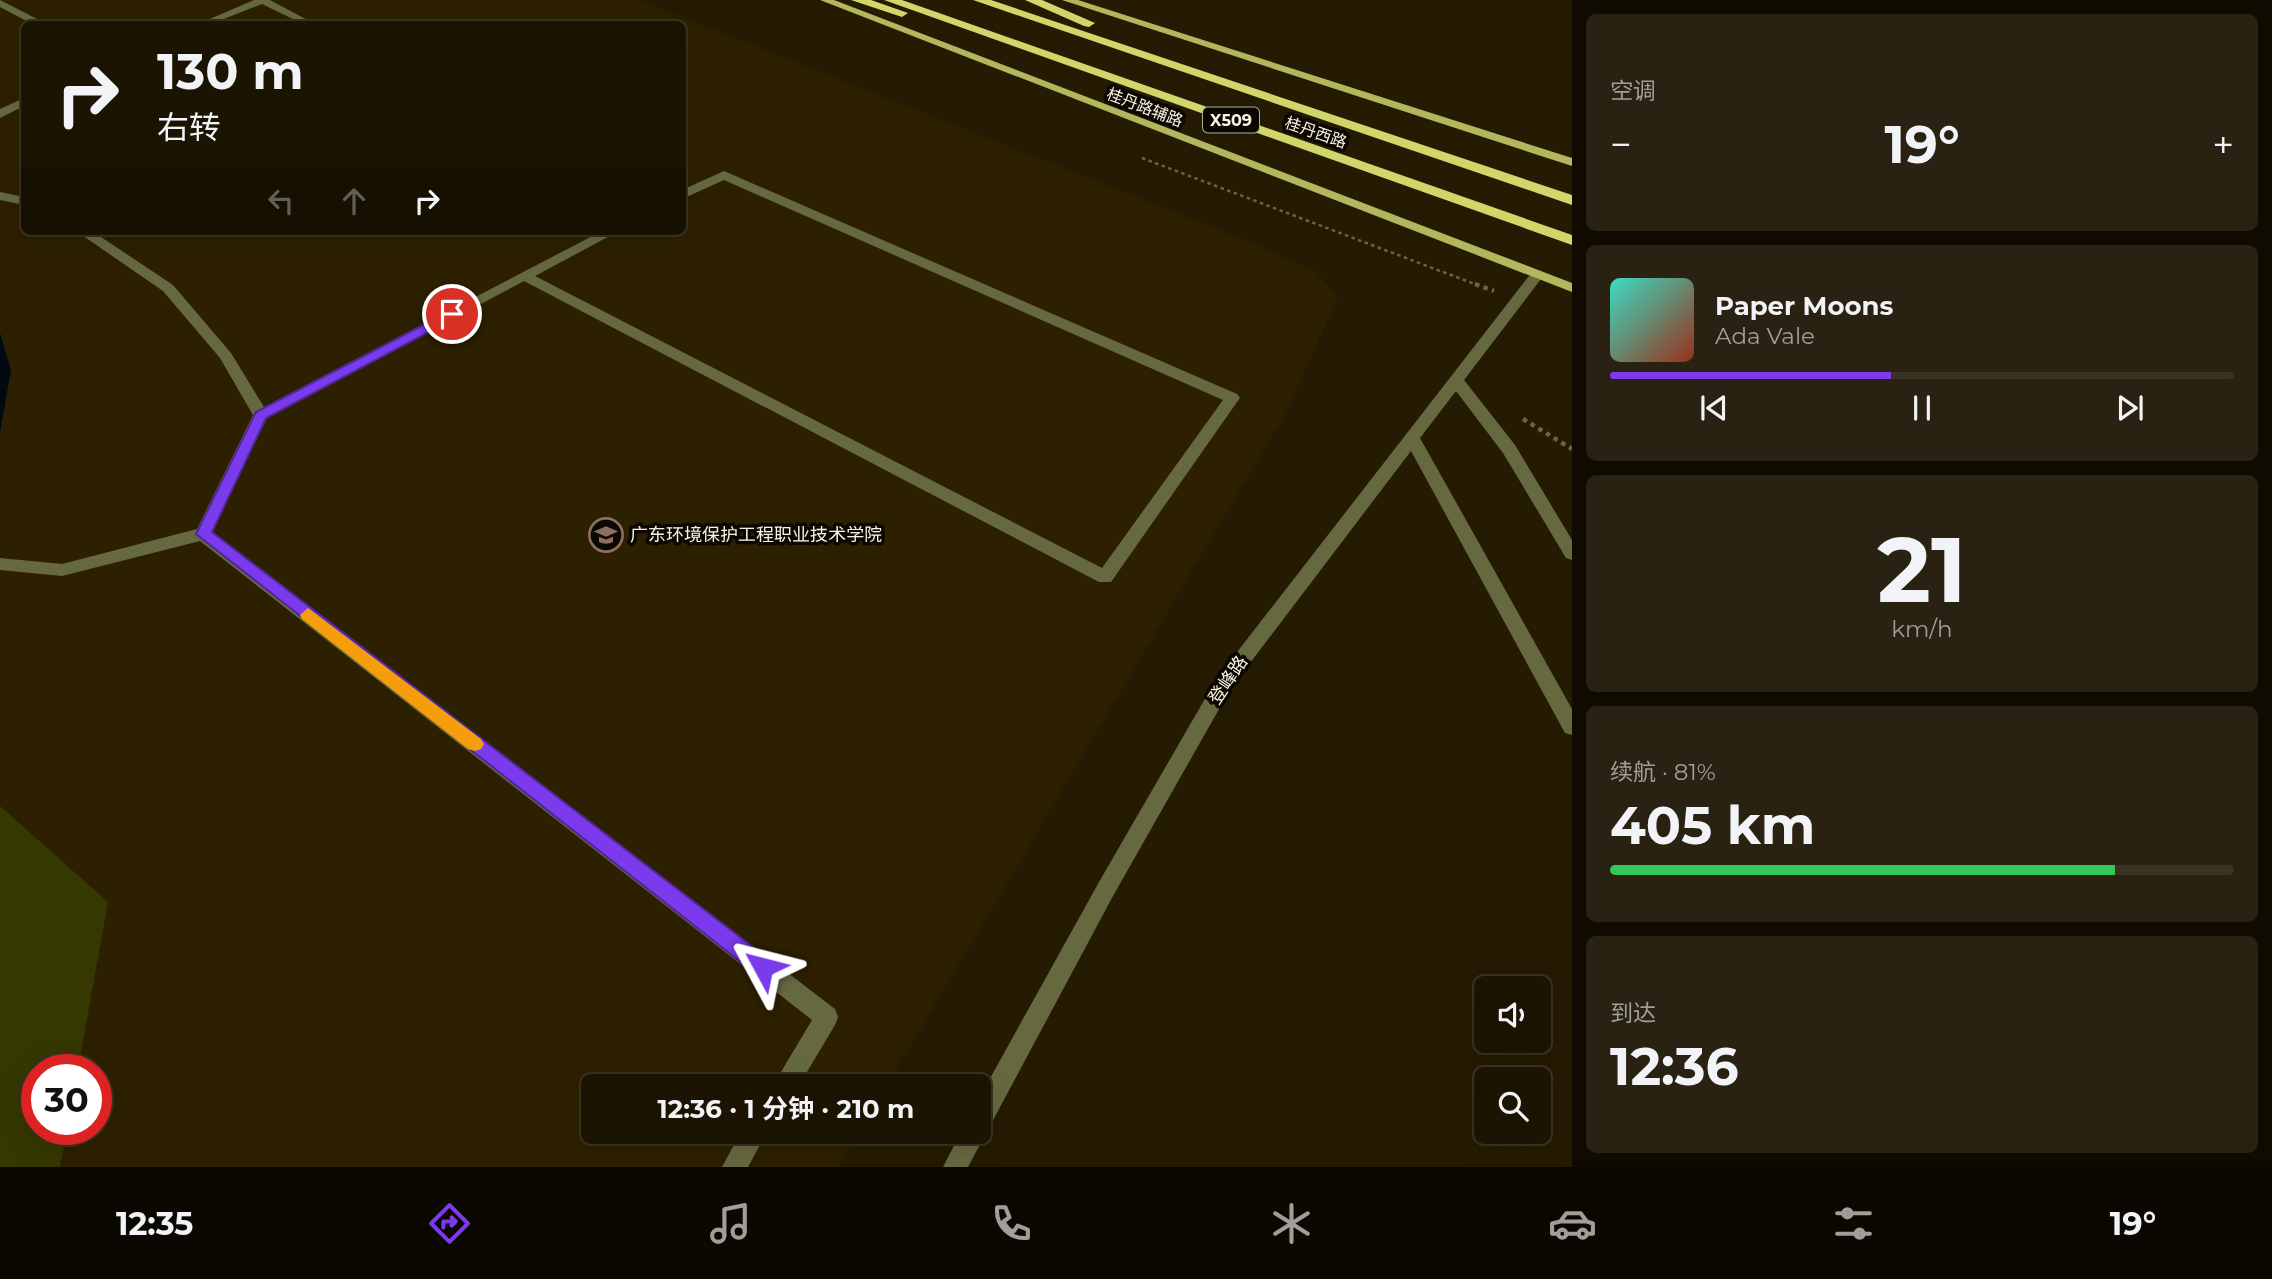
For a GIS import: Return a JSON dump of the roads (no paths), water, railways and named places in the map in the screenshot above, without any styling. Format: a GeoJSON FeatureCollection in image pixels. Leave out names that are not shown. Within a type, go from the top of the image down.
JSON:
{"type":"FeatureCollection","features":[{"type":"Feature","properties":{"kind":"highway"},"geometry":{"type":"LineString","coordinates":[[858,0],[1055,59]]}},
{"type":"Feature","properties":{"kind":"highway","name":"桂丹西路"},"geometry":{"type":"LineString","coordinates":[[890,0],[1572,240]]}},
{"type":"Feature","properties":{"kind":"highway","name":"桂丹西路"},"geometry":{"type":"LineString","coordinates":[[979,0],[1572,200]]}},
{"type":"Feature","properties":{"kind":"highway"},"geometry":{"type":"LineString","coordinates":[[1031,0],[1319,115]]}},
{"type":"Feature","properties":{"kind":"main road","name":"桂丹路辅路"},"geometry":{"type":"LineString","coordinates":[[825,0],[1572,288]]}},
{"type":"Feature","properties":{"kind":"main road"},"geometry":{"type":"LineString","coordinates":[[1067,0],[1572,162]]}},
{"type":"Feature","properties":{"kind":"street"},"geometry":{"type":"LineString","coordinates":[[210,21],[262,0],[304,21]]}},
{"type":"Feature","properties":{"kind":"street"},"geometry":{"type":"LineString","coordinates":[[0,3],[33,21]]}},
{"type":"Feature","properties":{"kind":"street"},"geometry":{"type":"LineString","coordinates":[[0,114],[21,104]]}},
{"type":"Feature","properties":{"kind":"street"},"geometry":{"type":"LineString","coordinates":[[524,276],[1105,577],[1232,397],[724,175],[686,193]]}},
{"type":"Feature","properties":{"kind":"street"},"geometry":{"type":"LineString","coordinates":[[0,196],[21,200]]}},
{"type":"Feature","properties":{"kind":"street"},"geometry":{"type":"LineString","coordinates":[[89,235],[168,288],[226,356],[261,415]]}},
{"type":"Feature","properties":{"kind":"street"},"geometry":{"type":"LineString","coordinates":[[0,564],[62,570],[203,534],[261,415],[604,235]]}},
{"type":"Feature","properties":{"kind":"street","name":"登峰路"},"geometry":{"type":"LineString","coordinates":[[991,1100],[1106,889],[1224,683],[1537,275]]}},
{"type":"Feature","properties":{"kind":"street"},"geometry":{"type":"LineString","coordinates":[[1456,380],[1509,449],[1572,554]]}},
{"type":"Feature","properties":{"kind":"street"},"geometry":{"type":"LineString","coordinates":[[1412,438],[1572,727]]}},
{"type":"Feature","properties":{"kind":"street"},"geometry":{"type":"LineString","coordinates":[[203,534],[827,1017],[792,1074]]}},
{"type":"Feature","properties":{"kind":"street"},"geometry":{"type":"LineString","coordinates":[[734,1167],[748,1144]]}},
{"type":"Feature","properties":{"kind":"street"},"geometry":{"type":"LineString","coordinates":[[955,1167],[967,1144]]}},
{"type":"Feature","properties":{"kind":"place","name":"广东环境保护工程职业技术学院"},"geometry":{"type":"Point","coordinates":[606,535]}}]}
